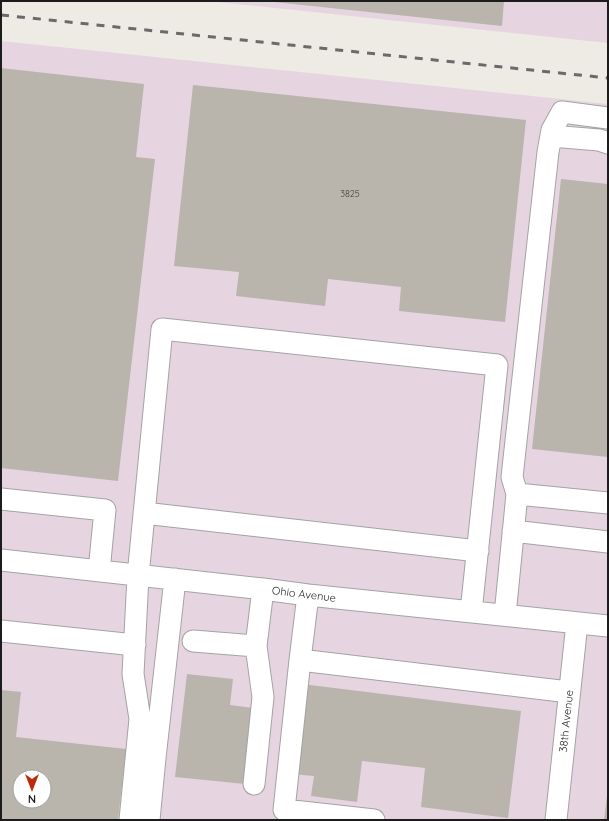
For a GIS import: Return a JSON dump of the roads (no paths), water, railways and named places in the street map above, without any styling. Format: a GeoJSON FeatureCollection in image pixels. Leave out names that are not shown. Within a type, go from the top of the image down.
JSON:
{"type":"FeatureCollection","features":[{"type":"Feature","properties":{"kind":"street"},"geometry":{"type":"LineString","coordinates":[[505,615],[517,494],[512,477],[533,281],[548,152],[552,130],[562,112],[608,118]]}},
{"type":"Feature","properties":{"kind":"street"},"geometry":{"type":"LineString","coordinates":[[551,136],[599,140],[608,143]]}},
{"type":"Feature","properties":{"kind":"street"},"geometry":{"type":"LineString","coordinates":[[130,820],[140,719],[133,674],[138,576],[162,329],[497,365],[471,612]]}},
{"type":"Feature","properties":{"kind":"street"},"geometry":{"type":"LineString","coordinates":[[517,494],[608,503]]}},
{"type":"Feature","properties":{"kind":"street"},"geometry":{"type":"LineString","coordinates":[[1,499],[105,510],[99,571]]}},
{"type":"Feature","properties":{"kind":"street"},"geometry":{"type":"LineString","coordinates":[[144,513],[478,551]]}},
{"type":"Feature","properties":{"kind":"street"},"geometry":{"type":"LineString","coordinates":[[513,531],[608,542]]}},
{"type":"Feature","properties":{"kind":"street","name":"Ohio Avenue"},"geometry":{"type":"LineString","coordinates":[[1,560],[308,595],[608,626]]}},
{"type":"Feature","properties":{"kind":"street"},"geometry":{"type":"LineString","coordinates":[[149,820],[175,579]]}},
{"type":"Feature","properties":{"kind":"street"},"geometry":{"type":"LineString","coordinates":[[254,784],[263,697],[256,646],[263,589]]}},
{"type":"Feature","properties":{"kind":"street"},"geometry":{"type":"LineString","coordinates":[[308,595],[284,810],[374,820]]}},
{"type":"Feature","properties":{"kind":"street","name":"38th Avenue"},"geometry":{"type":"LineString","coordinates":[[556,820],[577,623]]}},
{"type":"Feature","properties":{"kind":"street"},"geometry":{"type":"LineString","coordinates":[[1,631],[134,645]]}},
{"type":"Feature","properties":{"kind":"street"},"geometry":{"type":"LineString","coordinates":[[193,641],[256,646]]}},
{"type":"Feature","properties":{"kind":"street"},"geometry":{"type":"LineString","coordinates":[[300,660],[569,692]]}},
{"type":"Feature","properties":{"kind":"railway"},"geometry":{"type":"LineString","coordinates":[[1,15],[608,78]]}}]}
